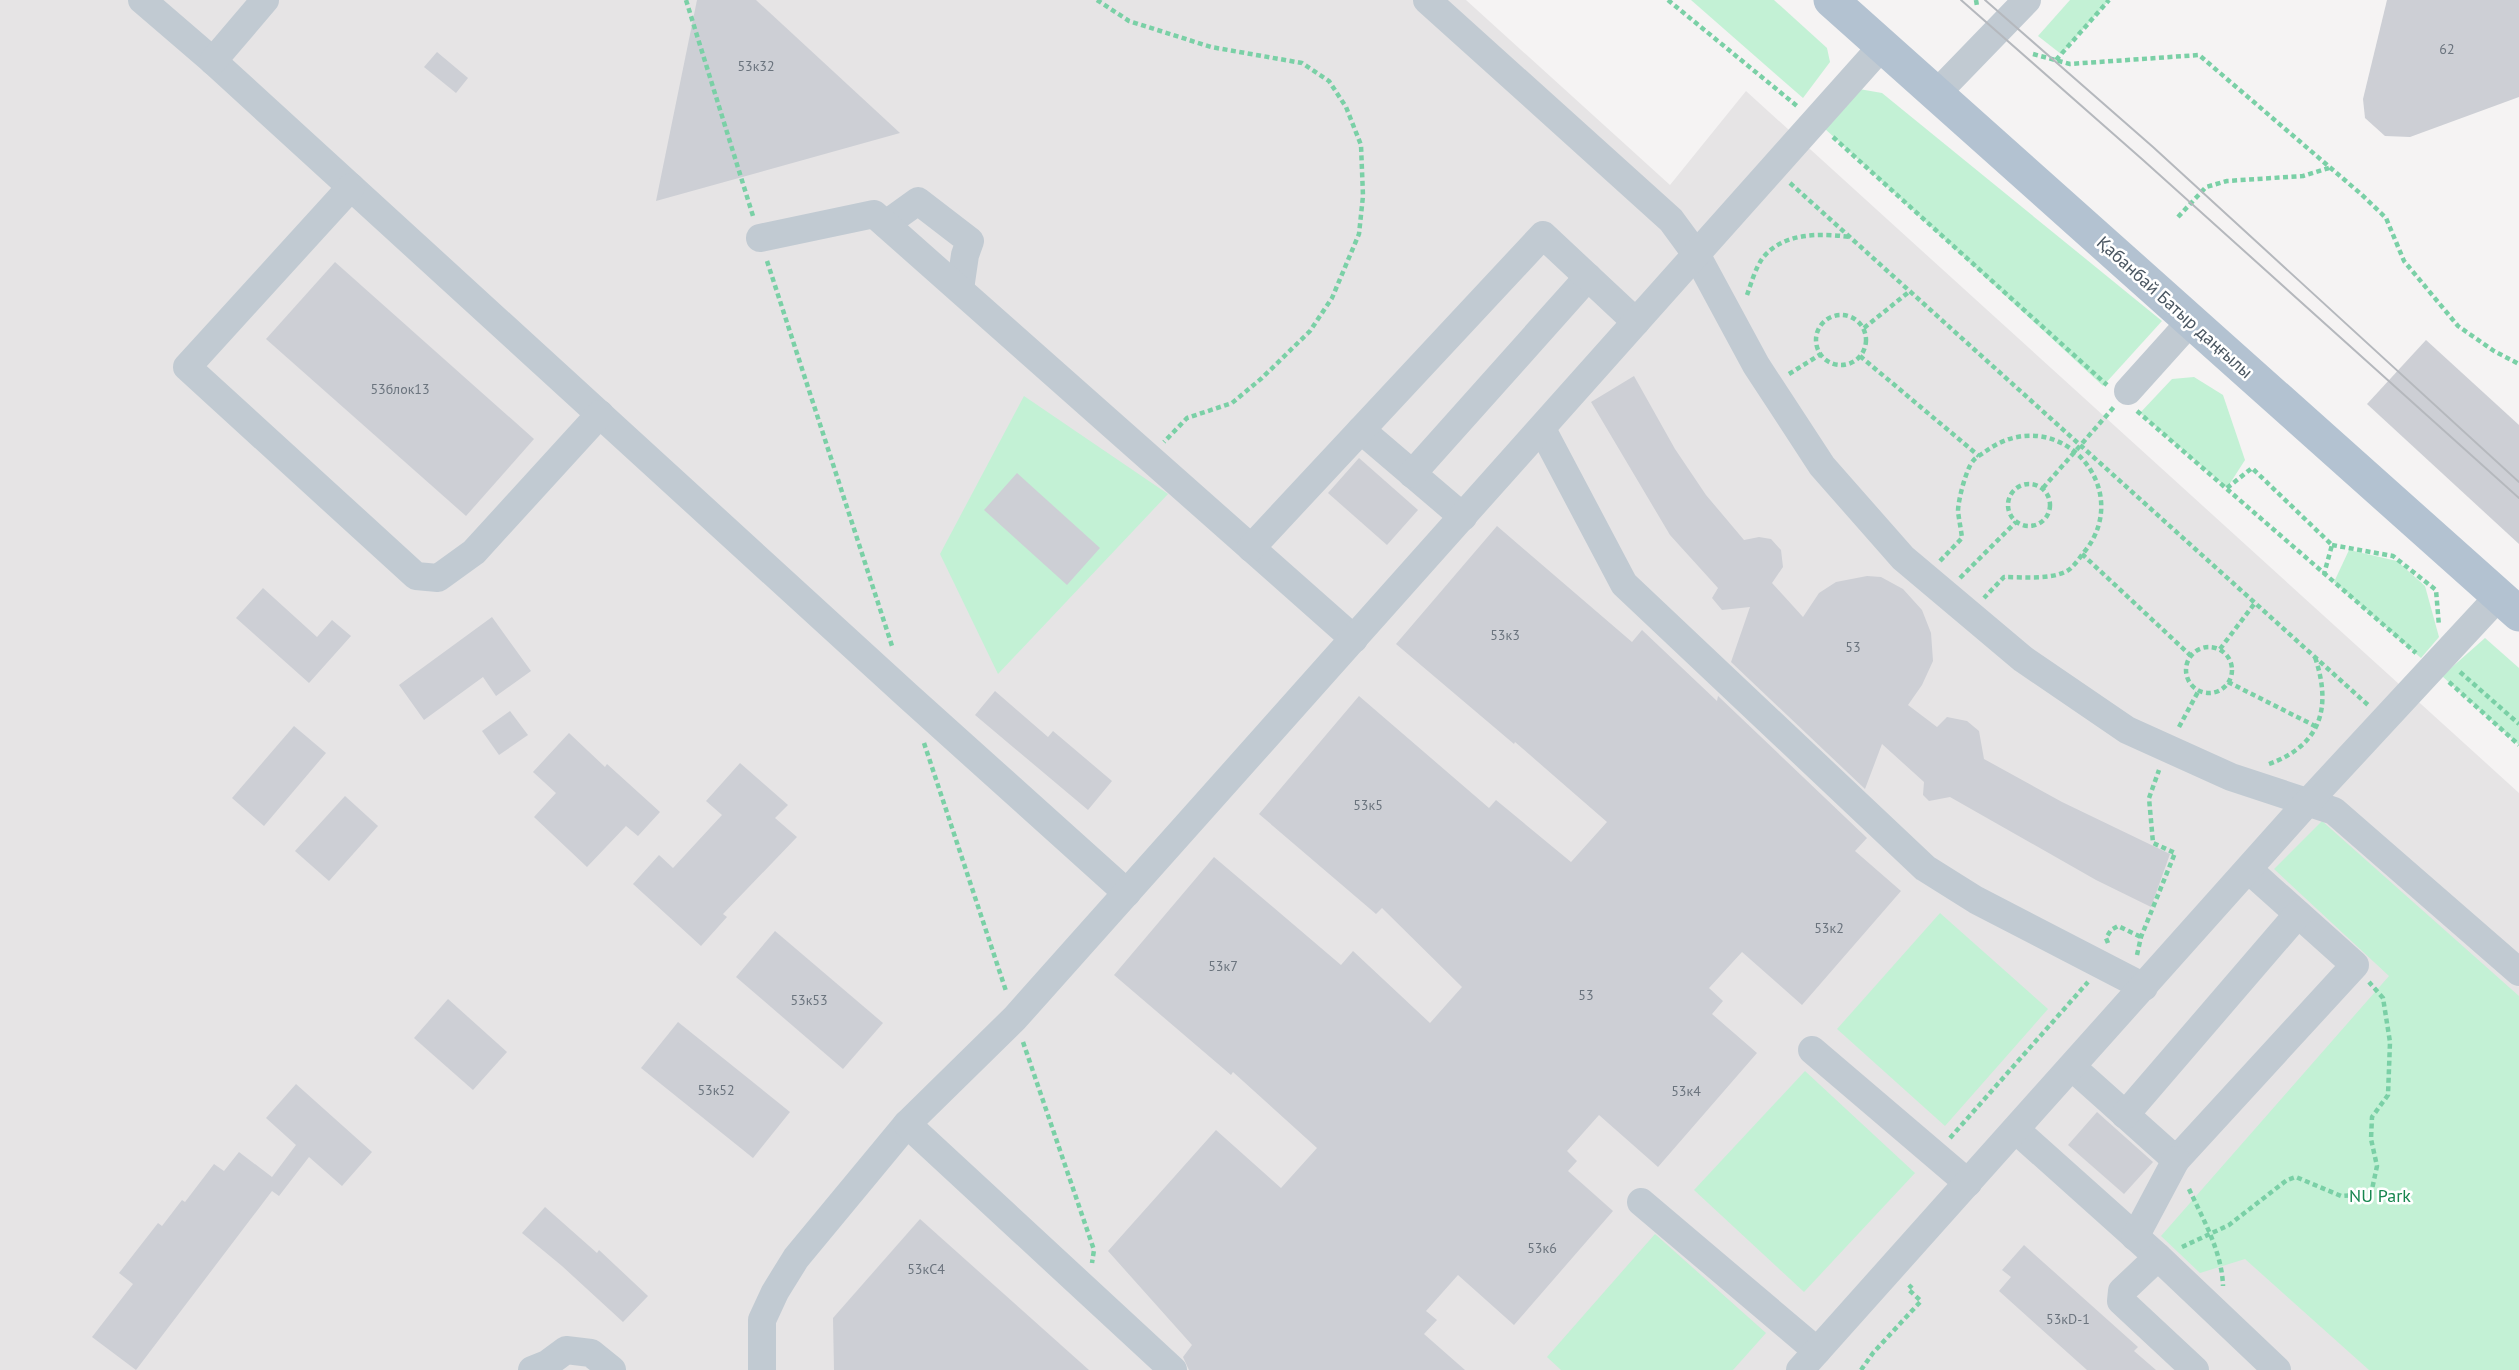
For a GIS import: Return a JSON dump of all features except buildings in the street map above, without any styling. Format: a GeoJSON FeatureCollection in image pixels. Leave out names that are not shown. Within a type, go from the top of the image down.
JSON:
{"type":"FeatureCollection","features":[{"type":"Feature","properties":{"kind":"main road","name":"Қабанбай Батыр даңғылы"},"geometry":{"type":"LineString","coordinates":[[1831,0],[2509,605]]}},
{"type":"Feature","properties":{"kind":"street"},"geometry":{"type":"LineString","coordinates":[[142,0],[213,61],[1127,893]]}},
{"type":"Feature","properties":{"kind":"street"},"geometry":{"type":"LineString","coordinates":[[213,61],[265,0]]}},
{"type":"Feature","properties":{"kind":"street"},"geometry":{"type":"LineString","coordinates":[[1427,0],[1671,220],[1696,254],[1769,386],[1822,466],[1903,558],[2022,659],[2127,730],[2231,777],[2334,811],[2519,972]]}},
{"type":"Feature","properties":{"kind":"street"},"geometry":{"type":"LineString","coordinates":[[1936,94],[2026,0]]}},
{"type":"Feature","properties":{"kind":"street"},"geometry":{"type":"LineString","coordinates":[[762,1370],[762,1320],[775,1292],[796,1258],[908,1124],[1010,1023],[1882,46]]}},
{"type":"Feature","properties":{"kind":"street"},"geometry":{"type":"LineString","coordinates":[[351,187],[187,366],[416,576],[438,578],[474,552],[600,414]]}},
{"type":"Feature","properties":{"kind":"street"},"geometry":{"type":"LineString","coordinates":[[886,224],[918,201],[970,242],[965,255],[960,289]]}},
{"type":"Feature","properties":{"kind":"street"},"geometry":{"type":"LineString","coordinates":[[760,238],[874,214],[1354,639]]}},
{"type":"Feature","properties":{"kind":"street"},"geometry":{"type":"LineString","coordinates":[[1251,548],[1543,234],[1636,323]]}},
{"type":"Feature","properties":{"kind":"street"},"geometry":{"type":"LineString","coordinates":[[1412,474],[1588,277]]}},
{"type":"Feature","properties":{"kind":"street"},"geometry":{"type":"LineString","coordinates":[[2128,391],[2191,321]]}},
{"type":"Feature","properties":{"kind":"street"},"geometry":{"type":"LineString","coordinates":[[1542,429],[1624,584],[1926,868],[1976,900],[2115,957],[2144,987]]}},
{"type":"Feature","properties":{"kind":"street"},"geometry":{"type":"LineString","coordinates":[[1361,430],[1463,517]]}},
{"type":"Feature","properties":{"kind":"street"},"geometry":{"type":"LineString","coordinates":[[1642,1202],[1808,1361],[2308,802],[2437,662],[2509,605]]}},
{"type":"Feature","properties":{"kind":"street"},"geometry":{"type":"LineString","coordinates":[[2136,1237],[2176,1160],[2356,965],[2249,870]]}},
{"type":"Feature","properties":{"kind":"street"},"geometry":{"type":"LineString","coordinates":[[2125,1115],[2298,914]]}},
{"type":"Feature","properties":{"kind":"street"},"geometry":{"type":"LineString","coordinates":[[1812,1050],[1968,1183]]}},
{"type":"Feature","properties":{"kind":"street"},"geometry":{"type":"LineString","coordinates":[[2072,1067],[2176,1160]]}},
{"type":"Feature","properties":{"kind":"street"},"geometry":{"type":"LineString","coordinates":[[908,1124],[1173,1370]]}},
{"type":"Feature","properties":{"kind":"street"},"geometry":{"type":"LineString","coordinates":[[2016,1130],[2158,1257],[2277,1370]]}},
{"type":"Feature","properties":{"kind":"street"},"geometry":{"type":"LineString","coordinates":[[2158,1257],[2122,1291],[2121,1301],[2195,1370]]}},
{"type":"Feature","properties":{"kind":"street"},"geometry":{"type":"LineString","coordinates":[[532,1370],[547,1364],[566,1350],[591,1353],[612,1370]]}},
{"type":"Feature","properties":{"kind":"path"},"geometry":{"type":"LineString","coordinates":[[1097,0],[1129,21],[1211,47],[1302,63],[1329,81],[1346,107],[1361,145],[1363,196],[1359,234],[1332,298],[1310,331],[1262,379],[1233,403],[1187,418],[1149,457]]}},
{"type":"Feature","properties":{"kind":"path"},"geometry":{"type":"LineString","coordinates":[[1668,0],[1816,121]]}},
{"type":"Feature","properties":{"kind":"path"},"geometry":{"type":"LineString","coordinates":[[2056,60],[2109,0]]}},
{"type":"Feature","properties":{"kind":"path"},"geometry":{"type":"LineString","coordinates":[[2033,54],[2070,64],[2199,55],[2386,218],[2404,261],[2458,326],[2494,351],[2519,364]]}},
{"type":"Feature","properties":{"kind":"path"},"geometry":{"type":"LineString","coordinates":[[1774,168],[2384,720]]}},
{"type":"Feature","properties":{"kind":"path"},"geometry":{"type":"LineString","coordinates":[[2178,217],[2206,187],[2227,181],[2303,176],[2330,168]]}},
{"type":"Feature","properties":{"kind":"path"},"geometry":{"type":"LineString","coordinates":[[1735,327],[1762,259],[1778,246],[1803,236],[1829,234],[1851,238]]}},
{"type":"Feature","properties":{"kind":"path"},"geometry":{"type":"LineString","coordinates":[[1864,327],[1910,291]]}},
{"type":"Feature","properties":{"kind":"path"},"geometry":{"type":"LineString","coordinates":[[1833,316],[1850,316],[1864,327],[1866,345],[1860,356],[1857,360],[1840,366],[1824,360],[1815,344],[1819,327],[1833,316]]}},
{"type":"Feature","properties":{"kind":"path"},"geometry":{"type":"LineString","coordinates":[[1769,386],[1821,354]]}},
{"type":"Feature","properties":{"kind":"path"},"geometry":{"type":"LineString","coordinates":[[1860,356],[1979,456]]}},
{"type":"Feature","properties":{"kind":"path"},"geometry":{"type":"LineString","coordinates":[[2043,488],[2128,391]]}},
{"type":"Feature","properties":{"kind":"path"},"geometry":{"type":"LineString","coordinates":[[1935,585],[1962,538],[1958,510],[1972,461],[1998,442],[2025,434],[2055,439],[2075,452],[2092,469],[2097,485],[2101,515],[2091,543],[2068,571],[2044,576],[2004,577],[1969,614]]}},
{"type":"Feature","properties":{"kind":"path"},"geometry":{"type":"LineString","coordinates":[[2227,488],[2252,468],[2332,545],[2393,556],[2436,590],[2437,662],[2519,745]]}},
{"type":"Feature","properties":{"kind":"path"},"geometry":{"type":"LineString","coordinates":[[2030,483],[2043,488],[2050,499],[2050,512],[2041,523],[2029,527],[2016,523],[2008,511],[2009,498],[2017,487],[2030,483]]}},
{"type":"Feature","properties":{"kind":"path"},"geometry":{"type":"LineString","coordinates":[[1935,585],[2016,523]]}},
{"type":"Feature","properties":{"kind":"path"},"geometry":{"type":"LineString","coordinates":[[2324,573],[2332,545]]}},
{"type":"Feature","properties":{"kind":"path"},"geometry":{"type":"LineString","coordinates":[[2082,554],[2190,655]]}},
{"type":"Feature","properties":{"kind":"path"},"geometry":{"type":"LineString","coordinates":[[2220,649],[2255,603]]}},
{"type":"Feature","properties":{"kind":"path"},"geometry":{"type":"LineString","coordinates":[[2204,647],[2220,649],[2231,661],[2232,677],[2222,690],[2206,694],[2192,686],[2185,671],[2190,655],[2204,647]]}},
{"type":"Feature","properties":{"kind":"path"},"geometry":{"type":"LineString","coordinates":[[2231,777],[2288,757],[2304,745],[2317,727],[2323,708],[2324,688],[2315,656]]}},
{"type":"Feature","properties":{"kind":"path"},"geometry":{"type":"LineString","coordinates":[[2437,662],[2519,724]]}},
{"type":"Feature","properties":{"kind":"path"},"geometry":{"type":"LineString","coordinates":[[2228,682],[2317,727]]}},
{"type":"Feature","properties":{"kind":"path"},"geometry":{"type":"LineString","coordinates":[[1935,1155],[2061,1012],[2115,957],[2137,957],[2141,937],[2175,853],[2153,843],[2149,798],[2168,747],[2199,690]]}},
{"type":"Feature","properties":{"kind":"path"},"geometry":{"type":"LineString","coordinates":[[2115,957],[2106,938],[2110,930],[2118,926],[2141,937]]}},
{"type":"Feature","properties":{"kind":"path"},"geometry":{"type":"LineString","coordinates":[[2158,1257],[2229,1225],[2287,1180],[2296,1177],[2341,1196],[2371,1194],[2378,1166],[2371,1139],[2372,1117],[2388,1096],[2390,1042],[2383,998],[2356,965]]}},
{"type":"Feature","properties":{"kind":"path"},"geometry":{"type":"LineString","coordinates":[[2176,1160],[2210,1235],[2223,1277],[2224,1318]]}},
{"type":"Feature","properties":{"kind":"path"},"geometry":{"type":"LineString","coordinates":[[1861,1370],[1921,1301],[1908,1289],[1916,1279]]}},
{"type":"Feature","properties":{"kind":"shaded area"},"geometry":{"type":"Polygon","coordinates":[[[0,0],[1466,0],[1670,185],[1746,91],[2519,793],[2519,1370],[0,1370],[0,0]]]}},
{"type":"Feature","properties":{"kind":"green space"},"geometry":{"type":"Polygon","coordinates":[[[1691,0],[1774,0],[1827,48],[1830,62],[1803,98],[1691,0]]]}},
{"type":"Feature","properties":{"kind":"green space"},"geometry":{"type":"Polygon","coordinates":[[[2070,0],[2109,0],[2061,54],[2038,36],[2070,0]]]}},
{"type":"Feature","properties":{"kind":"green space"},"geometry":{"type":"Polygon","coordinates":[[[1859,89],[1882,93],[2162,321],[2103,386],[1823,127],[1859,89]]]}},
{"type":"Feature","properties":{"kind":"green space"},"geometry":{"type":"Polygon","coordinates":[[[2194,377],[2223,395],[2245,460],[2227,488],[2140,413],[2172,379],[2194,377]]]}},
{"type":"Feature","properties":{"kind":"green space"},"geometry":{"type":"Polygon","coordinates":[[[1024,396],[1168,494],[998,674],[940,554],[1024,396]]]}},
{"type":"Feature","properties":{"kind":"green space"},"geometry":{"type":"Polygon","coordinates":[[[2349,550],[2397,561],[2425,586],[2439,637],[2421,658],[2334,582],[2349,550]]]}},
{"type":"Feature","properties":{"kind":"green space"},"geometry":{"type":"Polygon","coordinates":[[[2485,638],[2519,668],[2519,745],[2442,676],[2485,638]]]}},
{"type":"Feature","properties":{"kind":"green space","name":"NU Park"},"geometry":{"type":"Polygon","coordinates":[[[2322,821],[2519,996],[2519,1370],[2369,1370],[2245,1259],[2200,1273],[2161,1236],[2389,976],[2274,869],[2322,821]]]}},
{"type":"Feature","properties":{"kind":"green space"},"geometry":{"type":"Polygon","coordinates":[[[1940,913],[2048,1009],[1945,1126],[1837,1029],[1940,913]]]}},
{"type":"Feature","properties":{"kind":"green space"},"geometry":{"type":"Polygon","coordinates":[[[1805,1071],[1915,1173],[1804,1292],[1694,1190],[1805,1071]]]}},
{"type":"Feature","properties":{"kind":"green space"},"geometry":{"type":"Polygon","coordinates":[[[1655,1234],[1766,1333],[1733,1370],[1561,1370],[1547,1357],[1655,1234]]]}},
{"type":"Feature","properties":{"kind":"tram line"},"geometry":{"type":"LineString","coordinates":[[1961,0],[2519,498]]}},
{"type":"Feature","properties":{"kind":"tram line"},"geometry":{"type":"LineString","coordinates":[[1985,0],[2153,147],[2519,482]]}}]}
